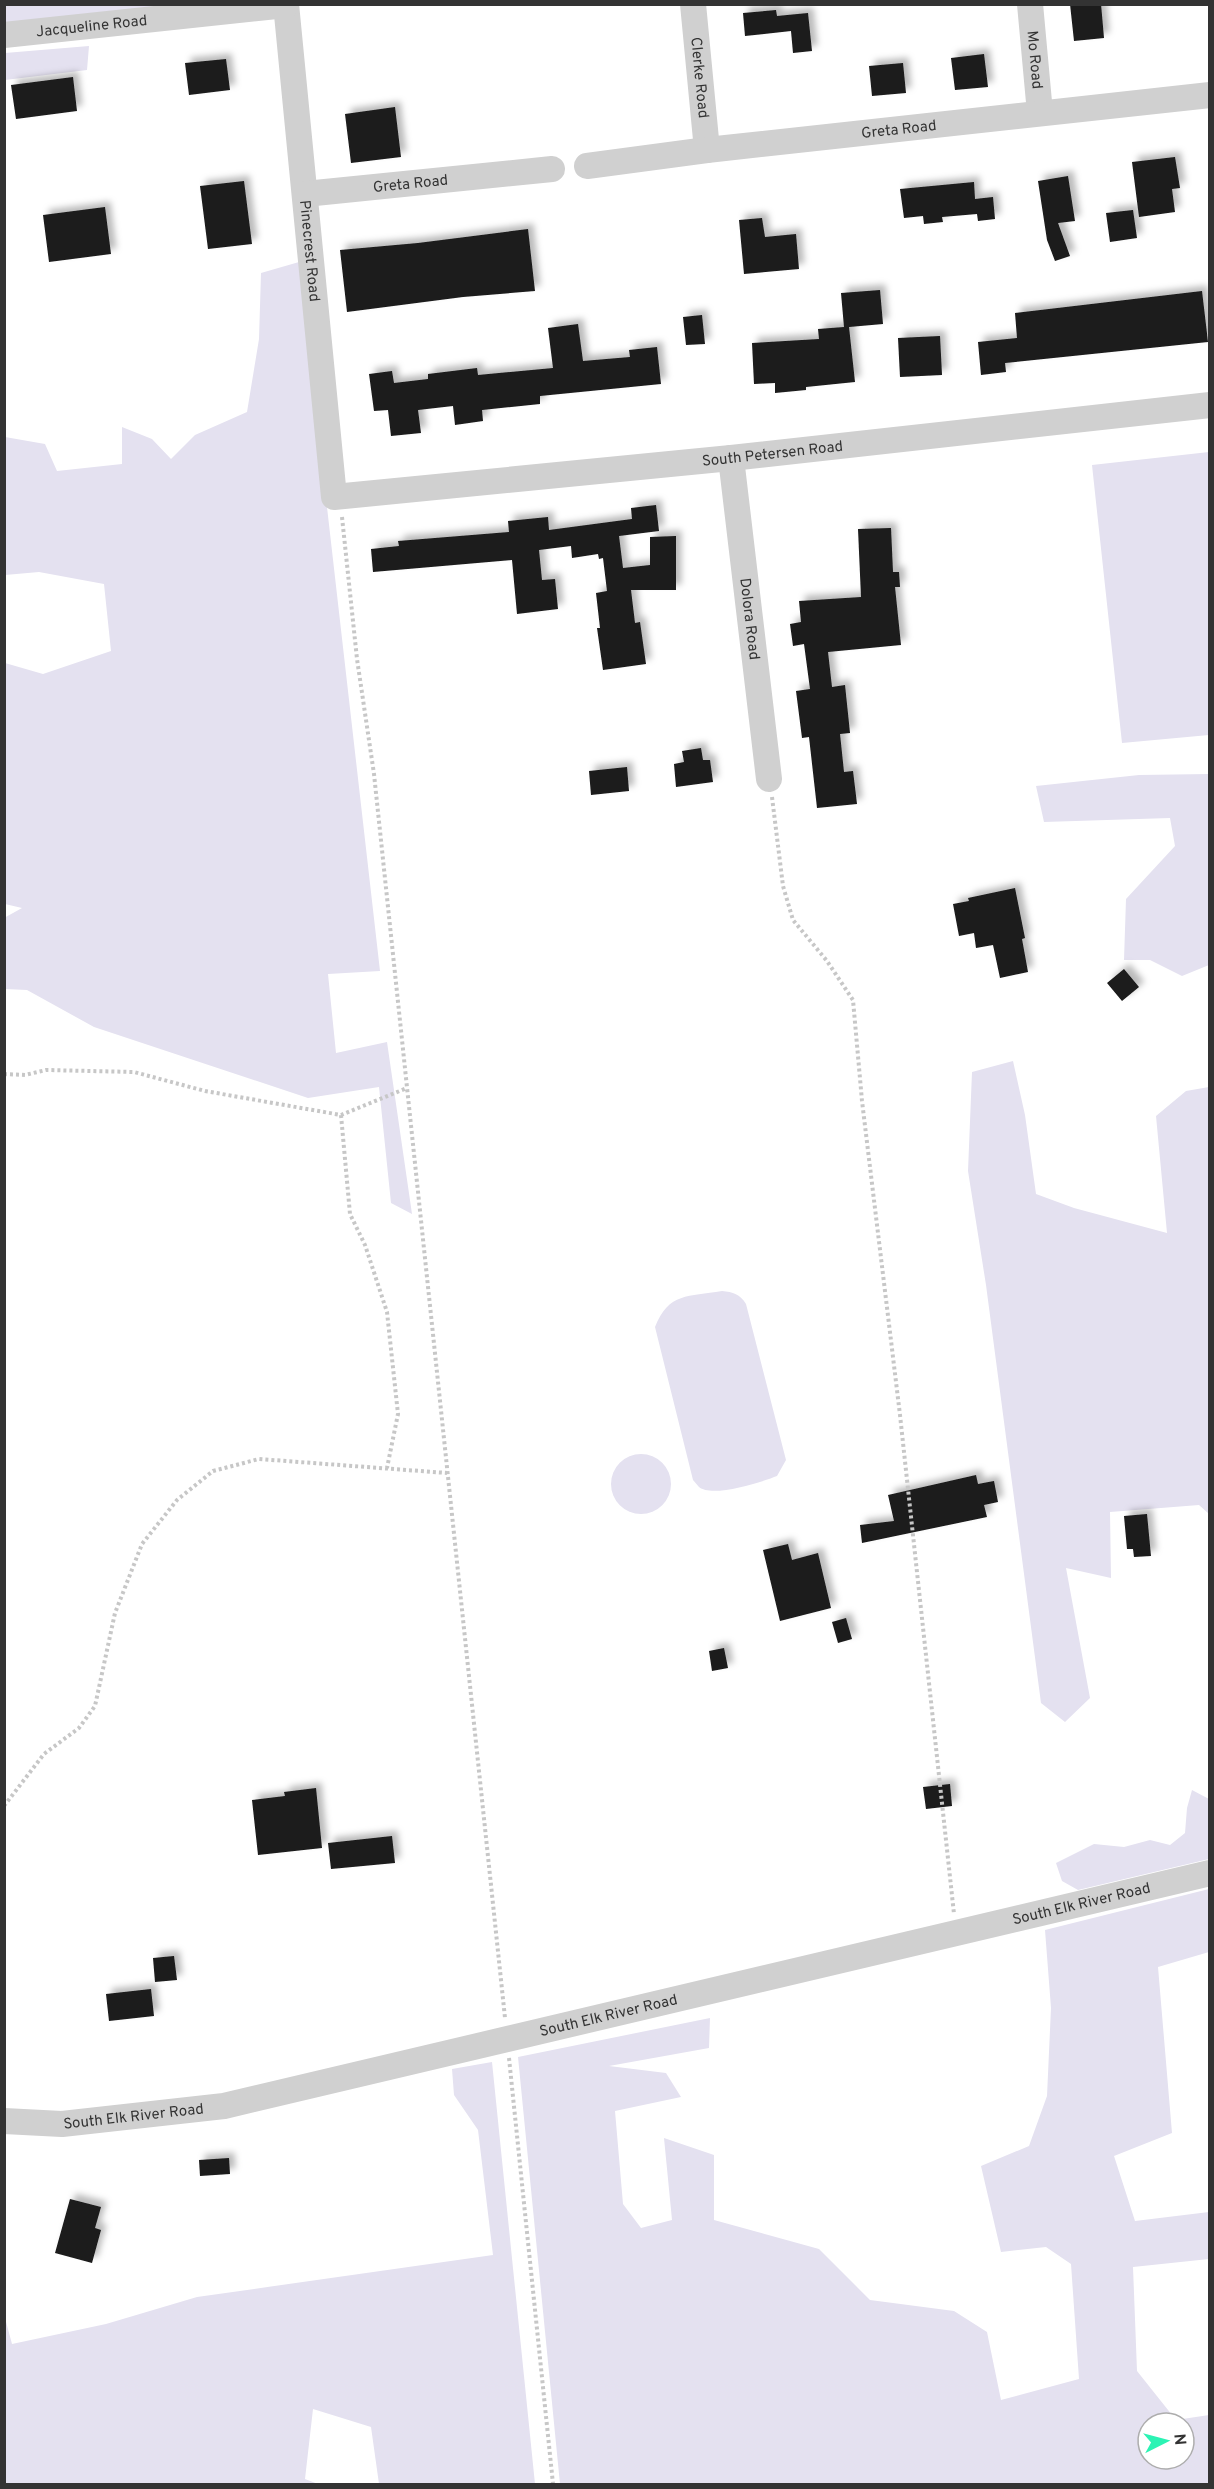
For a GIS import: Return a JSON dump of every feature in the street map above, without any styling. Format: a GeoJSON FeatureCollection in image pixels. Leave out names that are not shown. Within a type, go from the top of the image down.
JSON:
{"type":"FeatureCollection","features":[{"type":"Feature","properties":{"kind":"street","name":"Clerke Road"},"geometry":{"type":"LineString","coordinates":[[693,4],[707,150]]}},
{"type":"Feature","properties":{"kind":"street","name":"Mo Road"},"geometry":{"type":"LineString","coordinates":[[1030,4],[1040,113]]}},
{"type":"Feature","properties":{"kind":"street","name":"Jacqueline Road"},"geometry":{"type":"LineString","coordinates":[[4,35],[286,5]]}},
{"type":"Feature","properties":{"kind":"street","name":"Pinecrest Road"},"geometry":{"type":"LineString","coordinates":[[286,5],[337,497]]}},
{"type":"Feature","properties":{"kind":"street","name":"Greta Road"},"geometry":{"type":"LineString","coordinates":[[587,166],[707,150],[1209,95]]}},
{"type":"Feature","properties":{"kind":"street","name":"Greta Road"},"geometry":{"type":"LineString","coordinates":[[304,194],[552,169]]}},
{"type":"Feature","properties":{"kind":"street","name":"South Petersen Road"},"geometry":{"type":"LineString","coordinates":[[337,497],[730,458],[1209,405]]}},
{"type":"Feature","properties":{"kind":"street","name":"Dolora Road"},"geometry":{"type":"LineString","coordinates":[[730,458],[769,779]]}},
{"type":"Feature","properties":{"kind":"street","name":"South Elk River Road"},"geometry":{"type":"LineString","coordinates":[[4,2121],[62,2124],[224,2106],[1209,1873]]}},
{"type":"Feature","properties":{"kind":"path"},"geometry":{"type":"LineString","coordinates":[[337,497],[374,774],[553,2484]]}},
{"type":"Feature","properties":{"kind":"path"},"geometry":{"type":"LineString","coordinates":[[769,779],[783,886],[793,920],[827,961],[853,1000],[862,1101],[901,1427],[956,1933]]}},
{"type":"Feature","properties":{"kind":"path"},"geometry":{"type":"LineString","coordinates":[[4,1074],[25,1075],[46,1070],[134,1072],[205,1091],[341,1115],[407,1088]]}},
{"type":"Feature","properties":{"kind":"path"},"geometry":{"type":"LineString","coordinates":[[341,1115],[351,1214],[365,1245],[387,1312],[398,1414],[387,1468]]}},
{"type":"Feature","properties":{"kind":"path"},"geometry":{"type":"LineString","coordinates":[[4,1806],[44,1754],[79,1728],[95,1706],[115,1613],[142,1544],[177,1500],[213,1471],[259,1459],[447,1473]]}},
{"type":"Feature","properties":{"kind":"shaded area"},"geometry":{"type":"Polygon","coordinates":[[[5,5],[189,5],[5,23],[5,5]]]}},
{"type":"Feature","properties":{"kind":"shaded area"},"geometry":{"type":"Polygon","coordinates":[[[89,46],[87,70],[5,80],[5,53],[89,46]]]}},
{"type":"Feature","properties":{"kind":"shaded area"},"geometry":{"type":"Polygon","coordinates":[[[299,262],[380,971],[328,974],[336,1053],[387,1042],[412,1214],[391,1203],[379,1087],[308,1098],[94,1027],[27,990],[5,989],[4,918],[22,908],[5,904],[5,663],[43,674],[111,651],[104,584],[39,572],[5,575],[5,437],[45,444],[57,471],[122,464],[122,427],[152,439],[171,459],[195,435],[247,412],[259,339],[261,273],[299,262]]]}},
{"type":"Feature","properties":{"kind":"shaded area"},"geometry":{"type":"Polygon","coordinates":[[[1209,452],[1209,735],[1122,743],[1092,465],[1209,452]]]}},
{"type":"Feature","properties":{"kind":"shaded area"},"geometry":{"type":"Polygon","coordinates":[[[1209,774],[1209,965],[1182,976],[1150,960],[1124,960],[1126,899],[1175,846],[1170,818],[1044,822],[1036,786],[1139,775],[1209,774]]]}},
{"type":"Feature","properties":{"kind":"shaded area"},"geometry":{"type":"Polygon","coordinates":[[[1013,1061],[1025,1115],[1036,1194],[1074,1208],[1167,1233],[1156,1116],[1186,1091],[1209,1087],[1209,1514],[1199,1505],[1110,1512],[1111,1578],[1066,1568],[1090,1698],[1065,1722],[1041,1703],[986,1285],[968,1171],[972,1072],[1013,1061]]]}},
{"type":"Feature","properties":{"kind":"shaded area"},"geometry":{"type":"Polygon","coordinates":[[[722,1291],[736,1294],[746,1304],[786,1460],[777,1476],[737,1488],[715,1491],[699,1487],[693,1480],[655,1327],[667,1307],[673,1302],[681,1298],[722,1291]]]}},
{"type":"Feature","properties":{"kind":"shaded area"},"geometry":{"type":"Polygon","coordinates":[[[641,1454],[658,1459],[666,1467],[671,1484],[666,1501],[658,1509],[641,1514],[624,1509],[616,1501],[611,1484],[616,1467],[624,1459],[641,1454]]]}},
{"type":"Feature","properties":{"kind":"shaded area"},"geometry":{"type":"Polygon","coordinates":[[[1192,1790],[1209,1799],[1209,1859],[1078,1890],[1062,1881],[1056,1863],[1094,1844],[1124,1847],[1150,1840],[1170,1845],[1185,1833],[1187,1808],[1192,1790]]]}},
{"type":"Feature","properties":{"kind":"shaded area"},"geometry":{"type":"Polygon","coordinates":[[[1209,1889],[1209,1952],[1158,1967],[1172,2133],[1114,2156],[1135,2221],[1209,2212],[1209,2259],[1133,2267],[1137,2371],[1169,2411],[1136,2411],[1136,2471],[1196,2471],[1196,2417],[1209,2415],[1209,2484],[560,2484],[518,2057],[710,2018],[709,2048],[609,2066],[666,2073],[681,2097],[615,2111],[623,2204],[641,2228],[672,2220],[664,2138],[714,2155],[714,2220],[819,2249],[870,2300],[954,2311],[987,2332],[1001,2400],[1079,2379],[1071,2264],[1046,2247],[1001,2252],[981,2166],[1029,2146],[1047,2096],[1051,2008],[1045,1930],[1209,1889]]]}},
{"type":"Feature","properties":{"kind":"shaded area"},"geometry":{"type":"Polygon","coordinates":[[[492,2062],[535,2484],[379,2484],[371,2427],[313,2409],[305,2479],[318,2484],[5,2484],[5,2318],[12,2344],[106,2324],[197,2297],[493,2255],[478,2130],[454,2095],[452,2069],[492,2062]]]}},
{"type":"Feature","properties":{"kind":"building"},"geometry":{"type":"Polygon","coordinates":[[[1070,4],[1101,4],[1104,38],[1074,41],[1070,4]]]}},
{"type":"Feature","properties":{"kind":"building"},"geometry":{"type":"Polygon","coordinates":[[[776,10],[777,16],[808,13],[812,51],[793,53],[791,31],[745,36],[743,13],[776,10]]]}},
{"type":"Feature","properties":{"kind":"building"},"geometry":{"type":"Polygon","coordinates":[[[984,54],[988,87],[955,90],[951,58],[984,54]]]}},
{"type":"Feature","properties":{"kind":"building"},"geometry":{"type":"Polygon","coordinates":[[[226,59],[230,90],[189,95],[185,63],[226,59]]]}},
{"type":"Feature","properties":{"kind":"building"},"geometry":{"type":"Polygon","coordinates":[[[903,63],[906,93],[872,96],[869,66],[903,63]]]}},
{"type":"Feature","properties":{"kind":"building"},"geometry":{"type":"Polygon","coordinates":[[[73,77],[77,111],[16,119],[11,85],[73,77]]]}},
{"type":"Feature","properties":{"kind":"building"},"geometry":{"type":"Polygon","coordinates":[[[395,107],[401,157],[351,163],[345,114],[395,107]]]}},
{"type":"Feature","properties":{"kind":"building"},"geometry":{"type":"Polygon","coordinates":[[[1175,157],[1180,188],[1172,189],[1175,212],[1139,217],[1132,162],[1175,157]]]}},
{"type":"Feature","properties":{"kind":"building"},"geometry":{"type":"Polygon","coordinates":[[[1068,176],[1075,221],[1058,223],[1070,256],[1055,261],[1047,240],[1038,181],[1068,176]]]}},
{"type":"Feature","properties":{"kind":"building"},"geometry":{"type":"Polygon","coordinates":[[[244,181],[252,244],[208,249],[200,186],[244,181]]]}},
{"type":"Feature","properties":{"kind":"building"},"geometry":{"type":"Polygon","coordinates":[[[974,182],[975,199],[993,197],[995,219],[978,221],[977,214],[942,217],[943,222],[924,224],[923,216],[904,218],[900,189],[974,182]]]}},
{"type":"Feature","properties":{"kind":"building"},"geometry":{"type":"Polygon","coordinates":[[[105,207],[111,254],[49,262],[43,215],[105,207]]]}},
{"type":"Feature","properties":{"kind":"building"},"geometry":{"type":"Polygon","coordinates":[[[1133,210],[1137,238],[1110,242],[1106,213],[1133,210]]]}},
{"type":"Feature","properties":{"kind":"building"},"geometry":{"type":"Polygon","coordinates":[[[762,218],[765,237],[796,234],[799,269],[744,274],[739,220],[762,218]]]}},
{"type":"Feature","properties":{"kind":"building"},"geometry":{"type":"Polygon","coordinates":[[[528,229],[535,291],[463,297],[347,312],[340,250],[528,229]]]}},
{"type":"Feature","properties":{"kind":"building"},"geometry":{"type":"Polygon","coordinates":[[[880,290],[883,324],[849,327],[855,382],[775,393],[775,383],[754,384],[752,343],[819,339],[818,329],[844,327],[841,293],[880,290]]]}},
{"type":"Feature","properties":{"kind":"building"},"geometry":{"type":"Polygon","coordinates":[[[1202,291],[1208,342],[1005,363],[1006,372],[981,375],[978,342],[1017,338],[1015,313],[1202,291]]]}},
{"type":"Feature","properties":{"kind":"building"},"geometry":{"type":"Polygon","coordinates":[[[702,315],[705,344],[686,345],[683,317],[702,315]]]}},
{"type":"Feature","properties":{"kind":"building"},"geometry":{"type":"Polygon","coordinates":[[[578,324],[583,361],[630,357],[629,350],[657,347],[661,384],[540,396],[540,404],[482,410],[483,421],[455,425],[453,406],[418,410],[421,433],[391,436],[388,410],[374,411],[369,374],[392,371],[394,383],[428,379],[428,374],[477,368],[478,375],[553,368],[548,328],[578,324]]]}},
{"type":"Feature","properties":{"kind":"building"},"geometry":{"type":"Polygon","coordinates":[[[940,336],[942,375],[900,377],[898,338],[940,336]]]}},
{"type":"Feature","properties":{"kind":"building"},"geometry":{"type":"Polygon","coordinates":[[[656,505],[659,531],[619,536],[623,568],[650,565],[650,537],[676,536],[676,590],[631,590],[635,623],[640,622],[646,664],[603,670],[597,628],[600,628],[596,593],[607,591],[603,558],[599,559],[598,554],[572,558],[571,546],[539,550],[542,580],[555,579],[558,609],[517,614],[512,560],[373,572],[371,549],[399,546],[398,541],[509,532],[508,521],[548,517],[549,530],[632,519],[631,508],[656,505]]]}},
{"type":"Feature","properties":{"kind":"building"},"geometry":{"type":"Polygon","coordinates":[[[891,528],[893,572],[899,572],[900,587],[895,587],[901,645],[828,652],[832,687],[845,685],[850,733],[840,734],[844,772],[853,771],[857,804],[817,808],[809,737],[802,738],[796,691],[810,689],[804,644],[793,646],[790,624],[801,622],[799,601],[861,597],[858,529],[891,528]]]}},
{"type":"Feature","properties":{"kind":"building"},"geometry":{"type":"Polygon","coordinates":[[[701,748],[703,760],[710,760],[713,782],[676,787],[674,764],[684,762],[682,751],[701,748]]]}},
{"type":"Feature","properties":{"kind":"building"},"geometry":{"type":"Polygon","coordinates":[[[627,767],[629,791],[591,795],[589,771],[627,767]]]}},
{"type":"Feature","properties":{"kind":"building"},"geometry":{"type":"Polygon","coordinates":[[[1015,888],[1025,938],[1022,939],[1028,972],[1000,978],[993,945],[976,948],[974,933],[959,936],[953,904],[969,901],[968,898],[1015,888]]]}},
{"type":"Feature","properties":{"kind":"building"},"geometry":{"type":"Polygon","coordinates":[[[1124,969],[1139,987],[1122,1001],[1107,983],[1124,969]]]}},
{"type":"Feature","properties":{"kind":"building"},"geometry":{"type":"Polygon","coordinates":[[[976,1475],[978,1484],[994,1481],[998,1502],[984,1505],[987,1517],[862,1543],[860,1525],[894,1521],[888,1495],[976,1475]]]}},
{"type":"Feature","properties":{"kind":"building"},"geometry":{"type":"Polygon","coordinates":[[[1147,1514],[1151,1556],[1134,1557],[1133,1549],[1127,1549],[1124,1516],[1147,1514]]]}},
{"type":"Feature","properties":{"kind":"building"},"geometry":{"type":"Polygon","coordinates":[[[788,1544],[792,1560],[818,1553],[831,1608],[780,1621],[763,1550],[788,1544]]]}},
{"type":"Feature","properties":{"kind":"building"},"geometry":{"type":"Polygon","coordinates":[[[846,1618],[852,1639],[838,1643],[832,1622],[846,1618]]]}},
{"type":"Feature","properties":{"kind":"building"},"geometry":{"type":"Polygon","coordinates":[[[724,1648],[728,1668],[712,1671],[709,1651],[724,1648]]]}},
{"type":"Feature","properties":{"kind":"building"},"geometry":{"type":"Polygon","coordinates":[[[950,1784],[952,1806],[926,1809],[923,1787],[950,1784]]]}},
{"type":"Feature","properties":{"kind":"building"},"geometry":{"type":"Polygon","coordinates":[[[316,1788],[322,1848],[258,1855],[252,1800],[285,1796],[284,1792],[316,1788]]]}},
{"type":"Feature","properties":{"kind":"building"},"geometry":{"type":"Polygon","coordinates":[[[392,1836],[395,1863],[331,1869],[328,1843],[392,1836]]]}},
{"type":"Feature","properties":{"kind":"building"},"geometry":{"type":"Polygon","coordinates":[[[174,1956],[177,1980],[155,1982],[153,1958],[174,1956]]]}},
{"type":"Feature","properties":{"kind":"building"},"geometry":{"type":"Polygon","coordinates":[[[151,1989],[154,2016],[109,2021],[106,1994],[151,1989]]]}},
{"type":"Feature","properties":{"kind":"building"},"geometry":{"type":"Polygon","coordinates":[[[229,2158],[230,2174],[200,2176],[199,2160],[229,2158]]]}},
{"type":"Feature","properties":{"kind":"building"},"geometry":{"type":"Polygon","coordinates":[[[70,2199],[101,2207],[95,2228],[101,2230],[92,2263],[55,2253],[70,2199]]]}}]}
